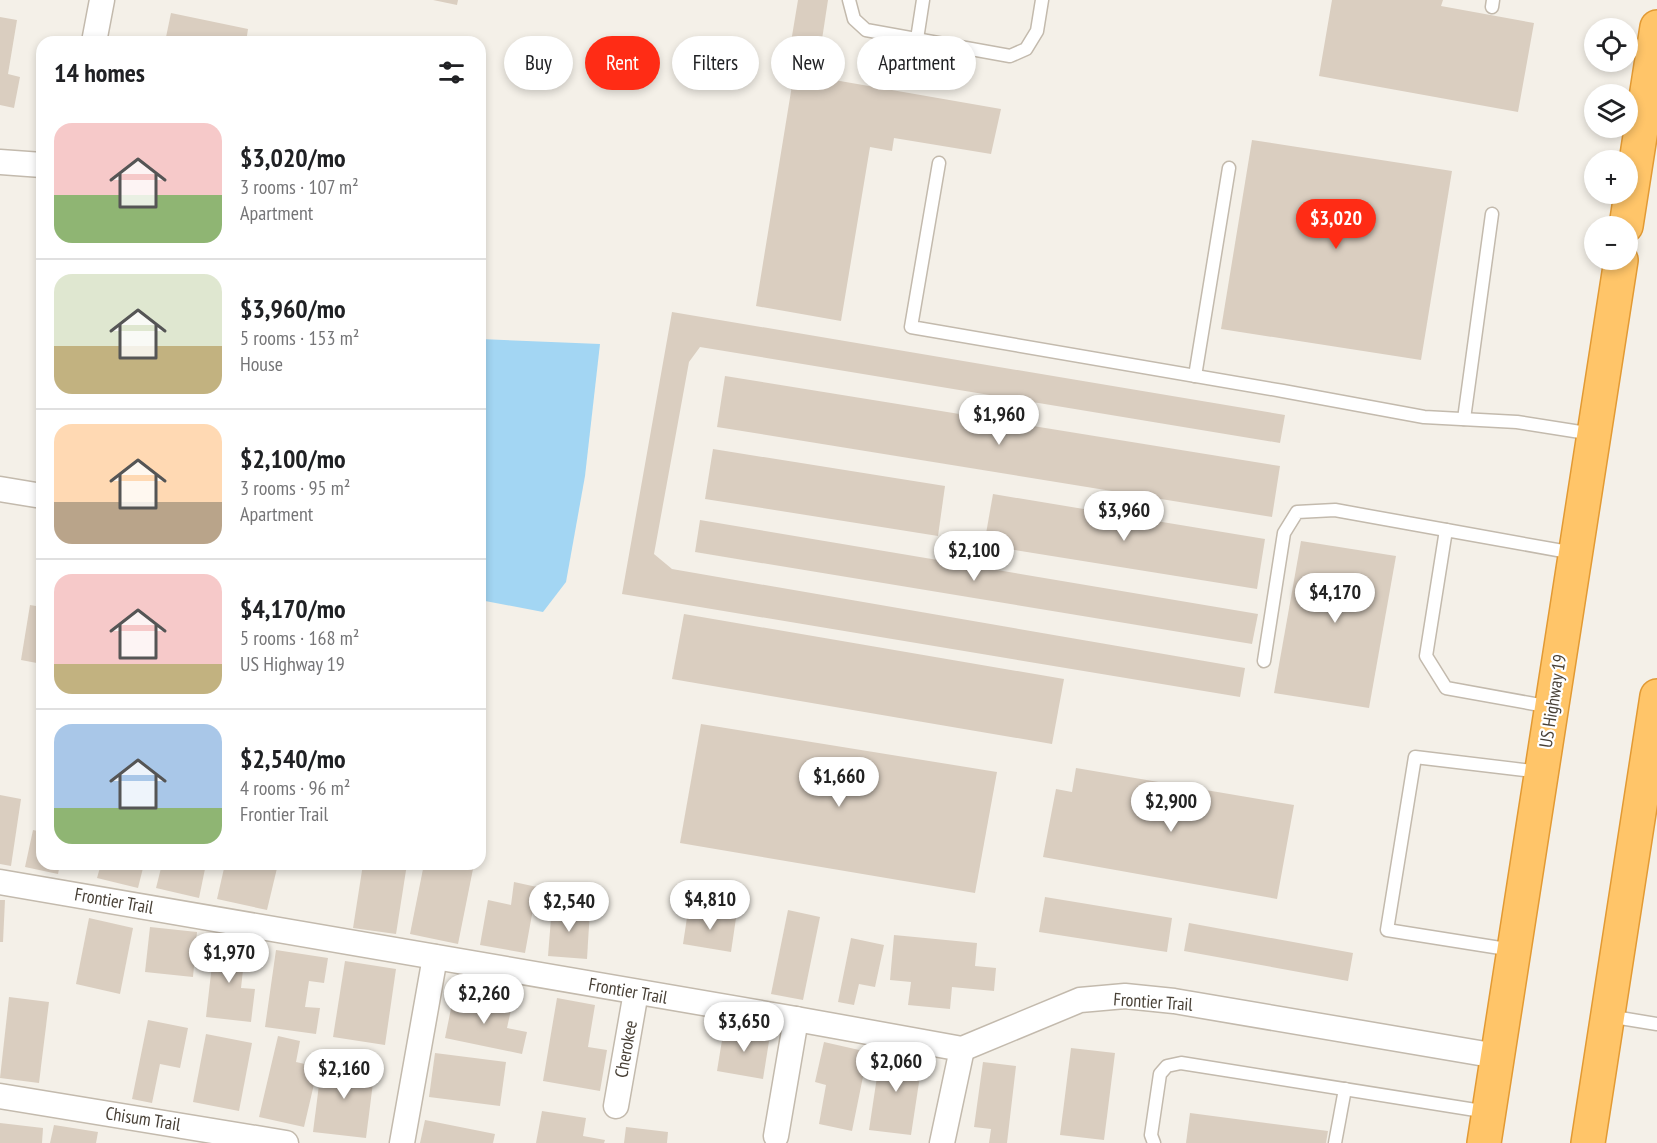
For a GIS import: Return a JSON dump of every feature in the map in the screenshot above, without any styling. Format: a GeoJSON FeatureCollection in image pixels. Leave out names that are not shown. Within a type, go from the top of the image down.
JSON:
{"type":"FeatureCollection","features":[{"type":"Feature","properties":{"kind":"highway"},"geometry":{"type":"LineString","coordinates":[[1628,216],[1657,27]]}},
{"type":"Feature","properties":{"kind":"highway","name":"US Highway 19"},"geometry":{"type":"LineString","coordinates":[[1487,1128],[1619,270]]}},
{"type":"Feature","properties":{"kind":"highway"},"geometry":{"type":"LineString","coordinates":[[1588,1143],[1656,706]]}},
{"type":"Feature","properties":{"kind":"street"},"geometry":{"type":"LineString","coordinates":[[95,36],[102,0]]}},
{"type":"Feature","properties":{"kind":"street"},"geometry":{"type":"LineString","coordinates":[[0,162],[36,165]]}},
{"type":"Feature","properties":{"kind":"street"},"geometry":{"type":"LineString","coordinates":[[0,489],[36,495]]}},
{"type":"Feature","properties":{"kind":"street","name":"Frontier Trail"},"geometry":{"type":"LineString","coordinates":[[0,882],[962,1049],[1080,1000],[1125,996],[1174,1000],[1497,1056]]}},
{"type":"Feature","properties":{"kind":"street"},"geometry":{"type":"LineString","coordinates":[[402,1143],[435,957]]}},
{"type":"Feature","properties":{"kind":"street","name":"Cherokee"},"geometry":{"type":"LineString","coordinates":[[616,1106],[636,992]]}},
{"type":"Feature","properties":{"kind":"street"},"geometry":{"type":"LineString","coordinates":[[776,1136],[796,1019]]}},
{"type":"Feature","properties":{"kind":"street"},"geometry":{"type":"LineString","coordinates":[[942,1143],[962,1049]]}},
{"type":"Feature","properties":{"kind":"street","name":"Chisum Trail"},"geometry":{"type":"LineString","coordinates":[[0,1096],[286,1143]]}},
{"type":"Feature","properties":{"kind":"lane"},"geometry":{"type":"LineString","coordinates":[[849,0],[854,19],[866,30],[900,36]]}},
{"type":"Feature","properties":{"kind":"lane"},"geometry":{"type":"LineString","coordinates":[[917,36],[923,0]]}},
{"type":"Feature","properties":{"kind":"lane"},"geometry":{"type":"LineString","coordinates":[[976,50],[1010,56],[1026,49],[1037,31],[1042,0]]}},
{"type":"Feature","properties":{"kind":"lane"},"geometry":{"type":"LineString","coordinates":[[939,163],[910,327],[1424,417],[1516,422],[1594,435]]}},
{"type":"Feature","properties":{"kind":"lane"},"geometry":{"type":"LineString","coordinates":[[1195,376],[1229,168]]}},
{"type":"Feature","properties":{"kind":"lane"},"geometry":{"type":"LineString","coordinates":[[1464,419],[1492,213]]}},
{"type":"Feature","properties":{"kind":"lane"},"geometry":{"type":"LineString","coordinates":[[1264,661],[1284,532],[1297,512],[1335,510],[1576,554]]}},
{"type":"Feature","properties":{"kind":"lane"},"geometry":{"type":"LineString","coordinates":[[1446,530],[1426,656],[1446,688],[1552,707]]}},
{"type":"Feature","properties":{"kind":"lane"},"geometry":{"type":"LineString","coordinates":[[1514,951],[1387,930],[1415,757],[1542,772]]}},
{"type":"Feature","properties":{"kind":"lane"},"geometry":{"type":"LineString","coordinates":[[1607,1016],[1657,1024]]}},
{"type":"Feature","properties":{"kind":"lane"},"geometry":{"type":"LineString","coordinates":[[1154,1143],[1151,1135],[1160,1074],[1167,1066],[1181,1063],[1345,1089],[1487,1128]]}},
{"type":"Feature","properties":{"kind":"lane"},"geometry":{"type":"LineString","coordinates":[[1335,1143],[1345,1089]]}},
{"type":"Feature","properties":{"kind":"water"},"geometry":{"type":"Polygon","coordinates":[[[486,339],[600,344],[585,476],[566,582],[543,612],[486,601],[486,339]]]}},
{"type":"Feature","properties":{"kind":"building"},"geometry":{"type":"Polygon","coordinates":[[[433,0],[458,0],[457,5],[433,0]]]}},
{"type":"Feature","properties":{"kind":"building"},"geometry":{"type":"Polygon","coordinates":[[[798,0],[828,0],[823,36],[792,36],[798,0]]]}},
{"type":"Feature","properties":{"kind":"building"},"geometry":{"type":"Polygon","coordinates":[[[1332,0],[1443,0],[1441,6],[1534,23],[1518,112],[1319,76],[1332,0]]]}},
{"type":"Feature","properties":{"kind":"building"},"geometry":{"type":"Polygon","coordinates":[[[171,13],[248,29],[247,36],[166,36],[171,13]]]}},
{"type":"Feature","properties":{"kind":"building"},"geometry":{"type":"Polygon","coordinates":[[[0,17],[17,20],[8,74],[20,77],[14,108],[0,105],[0,17]]]}},
{"type":"Feature","properties":{"kind":"building"},"geometry":{"type":"Polygon","coordinates":[[[845,82],[857,84],[857,90],[892,90],[1001,109],[991,154],[894,138],[892,151],[870,147],[841,321],[756,306],[791,90],[845,90],[845,82]]]}},
{"type":"Feature","properties":{"kind":"building"},"geometry":{"type":"Polygon","coordinates":[[[1252,140],[1452,171],[1421,360],[1221,329],[1252,140]]]}},
{"type":"Feature","properties":{"kind":"building"},"geometry":{"type":"Polygon","coordinates":[[[672,312],[1285,415],[1280,443],[700,347],[689,362],[654,554],[672,569],[1245,668],[1240,697],[622,594],[672,312]]]}},
{"type":"Feature","properties":{"kind":"building"},"geometry":{"type":"Polygon","coordinates":[[[725,376],[1280,466],[1272,517],[717,427],[725,376]]]}},
{"type":"Feature","properties":{"kind":"building"},"geometry":{"type":"Polygon","coordinates":[[[713,449],[945,486],[938,536],[705,499],[713,449]]]}},
{"type":"Feature","properties":{"kind":"building"},"geometry":{"type":"Polygon","coordinates":[[[993,494],[1265,539],[1257,589],[984,545],[993,494]]]}},
{"type":"Feature","properties":{"kind":"building"},"geometry":{"type":"Polygon","coordinates":[[[700,520],[1258,614],[1252,644],[695,552],[700,520]]]}},
{"type":"Feature","properties":{"kind":"building"},"geometry":{"type":"Polygon","coordinates":[[[1301,541],[1396,556],[1369,708],[1274,693],[1301,541]]]}},
{"type":"Feature","properties":{"kind":"building"},"geometry":{"type":"Polygon","coordinates":[[[30,605],[36,606],[36,663],[21,660],[30,605]]]}},
{"type":"Feature","properties":{"kind":"building"},"geometry":{"type":"Polygon","coordinates":[[[684,614],[1064,679],[1052,744],[672,679],[684,614]]]}},
{"type":"Feature","properties":{"kind":"building"},"geometry":{"type":"Polygon","coordinates":[[[701,724],[997,772],[975,893],[680,843],[701,724]]]}},
{"type":"Feature","properties":{"kind":"building"},"geometry":{"type":"Polygon","coordinates":[[[1076,768],[1294,805],[1277,899],[1043,857],[1056,789],[1072,792],[1076,768]]]}},
{"type":"Feature","properties":{"kind":"building"},"geometry":{"type":"Polygon","coordinates":[[[0,795],[21,799],[11,866],[0,864],[0,795]]]}},
{"type":"Feature","properties":{"kind":"building"},"geometry":{"type":"Polygon","coordinates":[[[33,830],[36,831],[36,869],[25,867],[33,830]]]}},
{"type":"Feature","properties":{"kind":"building"},"geometry":{"type":"Polygon","coordinates":[[[39,870],[59,870],[58,874],[39,870]]]}},
{"type":"Feature","properties":{"kind":"building"},"geometry":{"type":"Polygon","coordinates":[[[99,870],[142,870],[138,888],[97,878],[99,870]]]}},
{"type":"Feature","properties":{"kind":"building"},"geometry":{"type":"Polygon","coordinates":[[[160,870],[205,870],[199,898],[156,888],[160,870]]]}},
{"type":"Feature","properties":{"kind":"building"},"geometry":{"type":"Polygon","coordinates":[[[224,870],[277,870],[267,910],[217,899],[224,870]]]}},
{"type":"Feature","properties":{"kind":"building"},"geometry":{"type":"Polygon","coordinates":[[[362,870],[406,870],[396,934],[353,928],[362,870]]]}},
{"type":"Feature","properties":{"kind":"building"},"geometry":{"type":"Polygon","coordinates":[[[423,870],[473,870],[458,944],[410,934],[423,870]]]}},
{"type":"Feature","properties":{"kind":"building"},"geometry":{"type":"Polygon","coordinates":[[[514,882],[537,887],[525,953],[480,945],[488,900],[511,905],[514,882]]]}},
{"type":"Feature","properties":{"kind":"building"},"geometry":{"type":"Polygon","coordinates":[[[1045,897],[1172,918],[1167,952],[1039,932],[1045,897]]]}},
{"type":"Feature","properties":{"kind":"building"},"geometry":{"type":"Polygon","coordinates":[[[0,900],[5,900],[3,942],[0,942],[0,900]]]}},
{"type":"Feature","properties":{"kind":"building"},"geometry":{"type":"Polygon","coordinates":[[[552,906],[590,909],[587,959],[548,956],[552,906]]]}},
{"type":"Feature","properties":{"kind":"building"},"geometry":{"type":"Polygon","coordinates":[[[788,910],[820,917],[803,1000],[771,994],[788,910]]]}},
{"type":"Feature","properties":{"kind":"building"},"geometry":{"type":"Polygon","coordinates":[[[688,911],[736,918],[731,952],[683,944],[688,911]]]}},
{"type":"Feature","properties":{"kind":"building"},"geometry":{"type":"Polygon","coordinates":[[[89,918],[133,928],[120,994],[76,984],[89,918]]]}},
{"type":"Feature","properties":{"kind":"building"},"geometry":{"type":"Polygon","coordinates":[[[1189,923],[1353,953],[1348,981],[1184,951],[1189,923]]]}},
{"type":"Feature","properties":{"kind":"building"},"geometry":{"type":"Polygon","coordinates":[[[150,927],[197,932],[193,977],[145,972],[150,927]]]}},
{"type":"Feature","properties":{"kind":"building"},"geometry":{"type":"Polygon","coordinates":[[[894,935],[977,943],[975,966],[996,968],[994,991],[952,987],[950,1009],[908,1005],[911,982],[890,980],[894,935]]]}},
{"type":"Feature","properties":{"kind":"building"},"geometry":{"type":"Polygon","coordinates":[[[851,938],[884,945],[875,987],[859,984],[854,1005],[838,1002],[851,938]]]}},
{"type":"Feature","properties":{"kind":"building"},"geometry":{"type":"Polygon","coordinates":[[[215,939],[246,943],[241,988],[255,989],[251,1022],[206,1017],[215,939]]]}},
{"type":"Feature","properties":{"kind":"building"},"geometry":{"type":"Polygon","coordinates":[[[276,950],[328,958],[324,983],[309,981],[305,1007],[320,1008],[316,1034],[265,1027],[276,950]]]}},
{"type":"Feature","properties":{"kind":"building"},"geometry":{"type":"Polygon","coordinates":[[[345,961],[396,969],[385,1045],[333,1037],[345,961]]]}},
{"type":"Feature","properties":{"kind":"building"},"geometry":{"type":"Polygon","coordinates":[[[454,994],[512,1005],[507,1028],[527,1032],[522,1054],[445,1038],[454,994]]]}},
{"type":"Feature","properties":{"kind":"building"},"geometry":{"type":"Polygon","coordinates":[[[9,997],[49,1002],[39,1083],[0,1078],[9,997]]]}},
{"type":"Feature","properties":{"kind":"building"},"geometry":{"type":"Polygon","coordinates":[[[557,998],[595,1005],[588,1047],[607,1050],[600,1091],[543,1081],[557,998]]]}},
{"type":"Feature","properties":{"kind":"building"},"geometry":{"type":"Polygon","coordinates":[[[148,1020],[188,1028],[180,1068],[160,1064],[152,1103],[132,1099],[148,1020]]]}},
{"type":"Feature","properties":{"kind":"building"},"geometry":{"type":"Polygon","coordinates":[[[724,1028],[770,1035],[763,1079],[717,1071],[724,1028]]]}},
{"type":"Feature","properties":{"kind":"building"},"geometry":{"type":"Polygon","coordinates":[[[206,1034],[252,1043],[239,1111],[193,1102],[206,1034]]]}},
{"type":"Feature","properties":{"kind":"building"},"geometry":{"type":"Polygon","coordinates":[[[278,1036],[300,1041],[296,1062],[318,1067],[304,1127],[259,1117],[278,1036]]]}},
{"type":"Feature","properties":{"kind":"building"},"geometry":{"type":"Polygon","coordinates":[[[824,1042],[868,1052],[852,1131],[819,1124],[826,1085],[815,1082],[824,1042]]]}},
{"type":"Feature","properties":{"kind":"building"},"geometry":{"type":"Polygon","coordinates":[[[1071,1048],[1115,1053],[1104,1140],[1060,1135],[1071,1048]]]}},
{"type":"Feature","properties":{"kind":"building"},"geometry":{"type":"Polygon","coordinates":[[[881,1050],[923,1056],[911,1135],[869,1130],[881,1050]]]}},
{"type":"Feature","properties":{"kind":"building"},"geometry":{"type":"Polygon","coordinates":[[[435,1053],[506,1062],[500,1106],[429,1097],[435,1053]]]}},
{"type":"Feature","properties":{"kind":"building"},"geometry":{"type":"Polygon","coordinates":[[[322,1061],[375,1067],[366,1138],[313,1132],[322,1061]]]}},
{"type":"Feature","properties":{"kind":"building"},"geometry":{"type":"Polygon","coordinates":[[[983,1062],[1016,1066],[1007,1143],[989,1143],[991,1129],[974,1127],[983,1062]]]}},
{"type":"Feature","properties":{"kind":"building"},"geometry":{"type":"Polygon","coordinates":[[[542,1111],[586,1118],[583,1136],[605,1140],[604,1143],[536,1143],[542,1111]]]}},
{"type":"Feature","properties":{"kind":"building"},"geometry":{"type":"Polygon","coordinates":[[[1190,1113],[1328,1131],[1326,1143],[1186,1143],[1190,1113]]]}},
{"type":"Feature","properties":{"kind":"building"},"geometry":{"type":"Polygon","coordinates":[[[425,1120],[495,1134],[493,1143],[420,1143],[425,1120]]]}},
{"type":"Feature","properties":{"kind":"building"},"geometry":{"type":"Polygon","coordinates":[[[0,1123],[43,1128],[42,1143],[0,1143],[0,1123]]]}},
{"type":"Feature","properties":{"kind":"building"},"geometry":{"type":"Polygon","coordinates":[[[54,1125],[98,1132],[96,1143],[50,1143],[54,1125]]]}},
{"type":"Feature","properties":{"kind":"building"},"geometry":{"type":"Polygon","coordinates":[[[626,1127],[668,1132],[667,1143],[624,1143],[626,1127]]]}}]}
